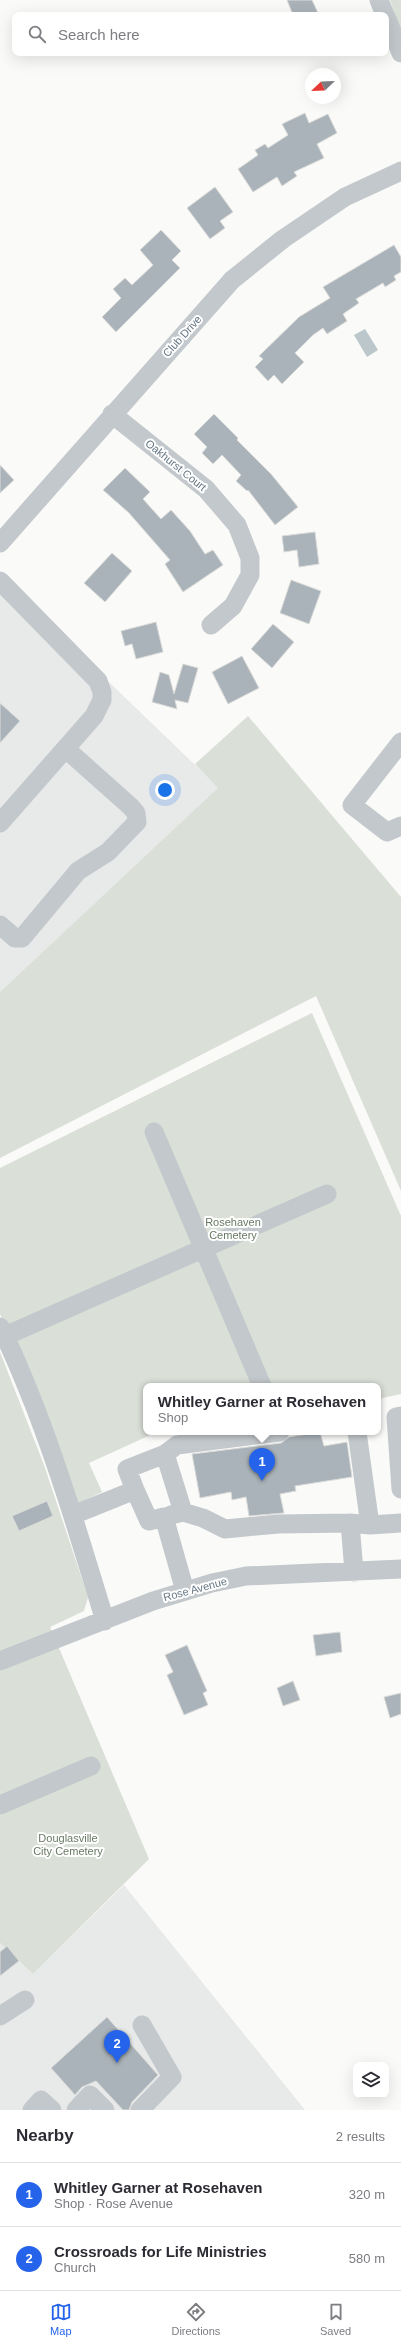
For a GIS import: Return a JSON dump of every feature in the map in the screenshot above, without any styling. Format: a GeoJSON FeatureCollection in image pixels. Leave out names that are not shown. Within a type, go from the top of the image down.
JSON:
{"type":"FeatureCollection","features":[{"type":"Feature","properties":{"kind":"street"},"geometry":{"type":"LineString","coordinates":[[380,0],[384,12]]}},
{"type":"Feature","properties":{"kind":"street"},"geometry":{"type":"LineString","coordinates":[[389,23],[401,53]]}},
{"type":"Feature","properties":{"kind":"street","name":"Club Drive"},"geometry":{"type":"LineString","coordinates":[[0,543],[112,414],[232,280],[283,239],[345,197],[401,171]]}},
{"type":"Feature","properties":{"kind":"street","name":"Oakhurst Court"},"geometry":{"type":"LineString","coordinates":[[112,414],[206,489],[237,526],[250,558],[250,575],[233,606],[211,625]]}},
{"type":"Feature","properties":{"kind":"street"},"geometry":{"type":"LineString","coordinates":[[0,580],[98,681],[102,692],[102,700],[94,716],[0,823]]}},
{"type":"Feature","properties":{"kind":"street"},"geometry":{"type":"LineString","coordinates":[[401,742],[352,805],[387,832],[401,826]]}},
{"type":"Feature","properties":{"kind":"street"},"geometry":{"type":"LineString","coordinates":[[0,925],[15,938],[22,938],[78,871],[108,852],[137,822],[136,813],[131,807],[66,749]]}},
{"type":"Feature","properties":{"kind":"street"},"geometry":{"type":"LineString","coordinates":[[154,1132],[205,1248],[261,1383]]}},
{"type":"Feature","properties":{"kind":"street"},"geometry":{"type":"LineString","coordinates":[[105,1621],[73,1515],[46,1436],[3,1331],[205,1248],[327,1194]]}},
{"type":"Feature","properties":{"kind":"street"},"geometry":{"type":"LineString","coordinates":[[401,1416],[396,1416],[401,1489]]}},
{"type":"Feature","properties":{"kind":"street"},"geometry":{"type":"LineString","coordinates":[[256,1435],[177,1445],[165,1454],[127,1469],[150,1521],[183,1512],[203,1518],[225,1529],[278,1524],[350,1523],[370,1525],[401,1523]]}},
{"type":"Feature","properties":{"kind":"street"},"geometry":{"type":"LineString","coordinates":[[357,1435],[370,1525]]}},
{"type":"Feature","properties":{"kind":"street"},"geometry":{"type":"LineString","coordinates":[[165,1454],[183,1512]]}},
{"type":"Feature","properties":{"kind":"street"},"geometry":{"type":"LineString","coordinates":[[73,1515],[135,1490]]}},
{"type":"Feature","properties":{"kind":"street"},"geometry":{"type":"LineString","coordinates":[[164,1517],[185,1591]]}},
{"type":"Feature","properties":{"kind":"street"},"geometry":{"type":"LineString","coordinates":[[350,1523],[354,1572]]}},
{"type":"Feature","properties":{"kind":"street","name":"Rose Avenue"},"geometry":{"type":"LineString","coordinates":[[0,1661],[185,1591],[246,1576],[401,1569]]}},
{"type":"Feature","properties":{"kind":"street"},"geometry":{"type":"LineString","coordinates":[[0,1805],[91,1766]]}},
{"type":"Feature","properties":{"kind":"street"},"geometry":{"type":"LineString","coordinates":[[0,2016],[25,2000]]}},
{"type":"Feature","properties":{"kind":"street"},"geometry":{"type":"LineString","coordinates":[[140,2110],[172,2077],[142,2025]]}},
{"type":"Feature","properties":{"kind":"street"},"geometry":{"type":"LineString","coordinates":[[76,2110],[90,2095],[105,2110]]}},
{"type":"Feature","properties":{"kind":"street"},"geometry":{"type":"LineString","coordinates":[[32,2110],[41,2100],[52,2110]]}},
{"type":"Feature","properties":{"kind":"shaded area"},"geometry":{"type":"Polygon","coordinates":[[[365,329],[378,350],[367,357],[354,335],[365,329]]]}},
{"type":"Feature","properties":{"kind":"shaded area"},"geometry":{"type":"Polygon","coordinates":[[[0,577],[219,788],[0,992],[0,577]]]}},
{"type":"Feature","properties":{"kind":"shaded area"},"geometry":{"type":"Polygon","coordinates":[[[124,1885],[305,2110],[0,2110],[0,1943],[33,1974],[124,1885]]]}},
{"type":"Feature","properties":{"kind":"green space"},"geometry":{"type":"Polygon","coordinates":[[[390,0],[401,0],[401,32],[390,0]]]}},
{"type":"Feature","properties":{"kind":"green space"},"geometry":{"type":"Polygon","coordinates":[[[248,716],[401,897],[401,1191],[316,996],[0,1158],[0,992],[218,788],[195,764],[248,716]]]}},
{"type":"Feature","properties":{"kind":"green space","name":"Rosehaven Cemetery"},"geometry":{"type":"Polygon","coordinates":[[[312,1013],[401,1216],[401,1394],[381,1398],[381,1383],[143,1383],[143,1435],[150,1435],[89,1463],[102,1492],[76,1505],[20,1355],[0,1314],[0,1168],[312,1013]]]}},
{"type":"Feature","properties":{"kind":"green space","name":"Douglasville City Cemetery"},"geometry":{"type":"Polygon","coordinates":[[[0,1352],[44,1465],[88,1597],[84,1611],[50,1627],[149,1859],[33,1974],[0,1943],[0,1352]]]}},
{"type":"Feature","properties":{"kind":"building"},"geometry":{"type":"Polygon","coordinates":[[[287,0],[312,0],[318,12],[292,12],[287,0]]]}},
{"type":"Feature","properties":{"kind":"building"},"geometry":{"type":"Polygon","coordinates":[[[305,113],[309,123],[328,114],[337,133],[317,144],[324,158],[294,172],[297,176],[282,186],[277,177],[253,192],[238,169],[258,155],[255,150],[265,144],[268,148],[288,135],[282,124],[305,113]]]}},
{"type":"Feature","properties":{"kind":"building"},"geometry":{"type":"Polygon","coordinates":[[[215,187],[233,212],[220,221],[225,228],[210,239],[187,208],[215,187]]]}},
{"type":"Feature","properties":{"kind":"building"},"geometry":{"type":"Polygon","coordinates":[[[161,230],[181,251],[172,260],[180,268],[116,332],[102,317],[121,298],[113,289],[125,278],[132,285],[153,265],[140,250],[161,230]]]}},
{"type":"Feature","properties":{"kind":"building"},"geometry":{"type":"Polygon","coordinates":[[[394,245],[401,257],[401,272],[394,276],[396,280],[385,287],[383,283],[356,299],[359,303],[343,314],[347,321],[327,334],[323,328],[313,335],[295,353],[304,362],[282,384],[274,375],[268,381],[255,367],[263,359],[259,356],[299,317],[330,298],[323,287],[394,245]]]}},
{"type":"Feature","properties":{"kind":"building"},"geometry":{"type":"Polygon","coordinates":[[[214,414],[238,438],[237,440],[271,474],[298,507],[275,525],[248,490],[247,491],[236,481],[241,475],[222,455],[213,464],[202,453],[207,447],[194,434],[214,414]]]}},
{"type":"Feature","properties":{"kind":"building"},"geometry":{"type":"Polygon","coordinates":[[[0,465],[14,480],[0,493],[0,465]]]}},
{"type":"Feature","properties":{"kind":"building"},"geometry":{"type":"Polygon","coordinates":[[[125,468],[150,492],[143,499],[161,519],[171,510],[190,531],[205,554],[213,550],[223,565],[183,592],[165,564],[170,560],[129,513],[103,490],[125,468]]]}},
{"type":"Feature","properties":{"kind":"building"},"geometry":{"type":"Polygon","coordinates":[[[315,532],[319,564],[299,567],[297,550],[284,552],[282,536],[315,532]]]}},
{"type":"Feature","properties":{"kind":"building"},"geometry":{"type":"Polygon","coordinates":[[[112,553],[132,571],[105,602],[84,583],[112,553]]]}},
{"type":"Feature","properties":{"kind":"building"},"geometry":{"type":"Polygon","coordinates":[[[291,580],[321,591],[309,624],[280,613],[291,580]]]}},
{"type":"Feature","properties":{"kind":"building"},"geometry":{"type":"Polygon","coordinates":[[[156,622],[163,652],[136,659],[132,644],[125,646],[121,631],[156,622]]]}},
{"type":"Feature","properties":{"kind":"building"},"geometry":{"type":"Polygon","coordinates":[[[273,624],[294,642],[272,668],[251,649],[273,624]]]}},
{"type":"Feature","properties":{"kind":"building"},"geometry":{"type":"Polygon","coordinates":[[[242,656],[259,688],[228,704],[212,672],[242,656]]]}},
{"type":"Feature","properties":{"kind":"building"},"geometry":{"type":"Polygon","coordinates":[[[183,664],[198,668],[188,703],[175,700],[177,709],[152,702],[160,672],[169,675],[174,694],[183,664]]]}},
{"type":"Feature","properties":{"kind":"building"},"geometry":{"type":"Polygon","coordinates":[[[0,703],[20,721],[0,743],[0,703]]]}},
{"type":"Feature","properties":{"kind":"building"},"geometry":{"type":"Polygon","coordinates":[[[301,1435],[321,1435],[324,1446],[347,1442],[352,1477],[295,1486],[296,1491],[280,1494],[284,1513],[249,1516],[246,1497],[232,1500],[231,1492],[200,1498],[192,1454],[281,1443],[289,1437],[301,1435]]]}},
{"type":"Feature","properties":{"kind":"building"},"geometry":{"type":"Polygon","coordinates":[[[47,1501],[53,1516],[19,1531],[12,1516],[47,1501]]]}},
{"type":"Feature","properties":{"kind":"building"},"geometry":{"type":"Polygon","coordinates":[[[340,1632],[342,1652],[316,1656],[313,1635],[340,1632]]]}},
{"type":"Feature","properties":{"kind":"building"},"geometry":{"type":"Polygon","coordinates":[[[187,1645],[207,1691],[203,1693],[208,1705],[184,1715],[167,1675],[173,1672],[165,1655],[187,1645]]]}},
{"type":"Feature","properties":{"kind":"building"},"geometry":{"type":"Polygon","coordinates":[[[293,1681],[300,1700],[283,1706],[277,1688],[293,1681]]]}},
{"type":"Feature","properties":{"kind":"building"},"geometry":{"type":"Polygon","coordinates":[[[401,1693],[401,1714],[390,1718],[384,1697],[401,1693]]]}},
{"type":"Feature","properties":{"kind":"building"},"geometry":{"type":"Polygon","coordinates":[[[7,1946],[19,1961],[0,1976],[0,1952],[7,1946]]]}},
{"type":"Feature","properties":{"kind":"building"},"geometry":{"type":"Polygon","coordinates":[[[107,2017],[158,2075],[132,2102],[129,2110],[123,2110],[96,2081],[82,2087],[75,2095],[51,2068],[107,2017]]]}},
{"type":"Feature","properties":{"kind":"place","name":"Whitley Garner at Rosehaven"},"geometry":{"type":"Point","coordinates":[262,1481]}},
{"type":"Feature","properties":{"kind":"place","name":"Crossroads for Life Ministries"},"geometry":{"type":"Point","coordinates":[117,2063]}}]}
